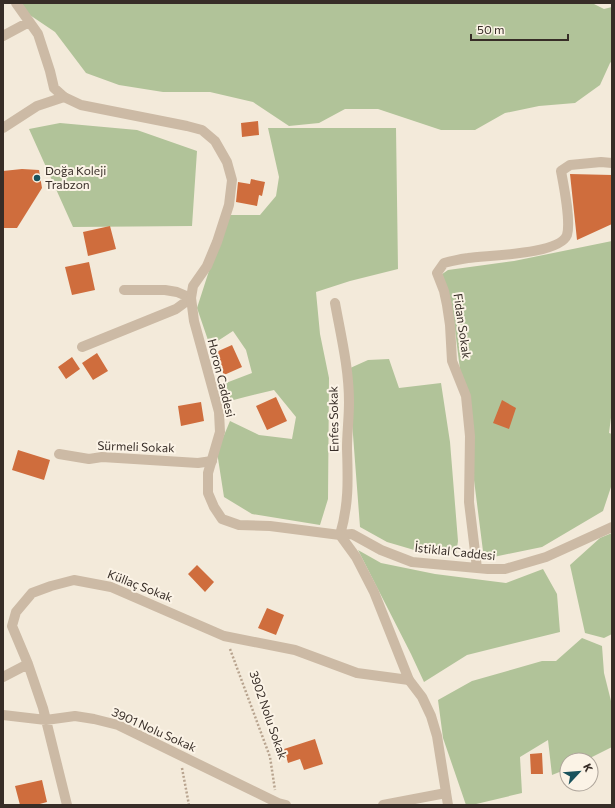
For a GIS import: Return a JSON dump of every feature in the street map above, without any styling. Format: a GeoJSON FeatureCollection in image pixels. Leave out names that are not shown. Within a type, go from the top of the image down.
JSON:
{"type":"FeatureCollection","features":[{"type":"Feature","properties":{"kind":"street"},"geometry":{"type":"LineString","coordinates":[[3,128],[37,106],[64,97],[54,88],[38,34],[16,3]]}},
{"type":"Feature","properties":{"kind":"street"},"geometry":{"type":"LineString","coordinates":[[3,36],[29,22]]}},
{"type":"Feature","properties":{"kind":"street","name":"Horon Caddesi"},"geometry":{"type":"LineString","coordinates":[[64,97],[81,104],[202,130],[215,141],[227,162],[232,180],[229,205],[217,242],[207,266],[193,286],[191,298],[194,321],[219,412],[220,432],[208,473],[208,493],[214,507],[222,519],[238,525],[270,526],[340,535]]}},
{"type":"Feature","properties":{"kind":"street","name":"Fidan Sokak"},"geometry":{"type":"LineString","coordinates":[[477,568],[469,502],[470,436],[466,396],[452,361],[450,325],[447,305],[444,291],[437,273],[444,263],[466,258],[539,251],[556,245],[566,237],[569,227],[562,171],[570,165],[600,162],[612,163]]}},
{"type":"Feature","properties":{"kind":"street"},"geometry":{"type":"LineString","coordinates":[[124,290],[165,290],[177,292],[191,298]]}},
{"type":"Feature","properties":{"kind":"street"},"geometry":{"type":"LineString","coordinates":[[82,347],[176,309],[191,298]]}},
{"type":"Feature","properties":{"kind":"street","name":"Enfes Sokak"},"geometry":{"type":"LineString","coordinates":[[335,303],[344,348],[349,402],[347,433],[348,499],[340,535]]}},
{"type":"Feature","properties":{"kind":"street","name":"Sürmeli Sokak"},"geometry":{"type":"LineString","coordinates":[[59,454],[88,459],[102,457],[198,463],[212,461]]}},
{"type":"Feature","properties":{"kind":"street","name":"İstiklal Caddesi"},"geometry":{"type":"LineString","coordinates":[[340,535],[352,534],[382,550],[412,562],[505,569],[546,557],[612,527]]}},
{"type":"Feature","properties":{"kind":"street"},"geometry":{"type":"LineString","coordinates":[[340,535],[356,557],[374,592],[409,680],[422,698],[433,722],[437,736],[448,805]]}},
{"type":"Feature","properties":{"kind":"street","name":"Küllaç Sokak"},"geometry":{"type":"LineString","coordinates":[[67,805],[46,720],[28,664],[12,626],[16,612],[32,593],[50,586],[74,580],[111,587],[224,636],[295,650],[357,673],[409,680]]}},
{"type":"Feature","properties":{"kind":"street"},"geometry":{"type":"LineString","coordinates":[[3,677],[28,664]]}},
{"type":"Feature","properties":{"kind":"street","name":"3901 Nolu Sokak"},"geometry":{"type":"LineString","coordinates":[[3,715],[46,720],[75,716],[118,725],[281,804]]}},
{"type":"Feature","properties":{"kind":"street"},"geometry":{"type":"LineString","coordinates":[[383,805],[446,793]]}},
{"type":"Feature","properties":{"kind":"path","name":"3902 Nolu Sokak"},"geometry":{"type":"LineString","coordinates":[[224,636],[235,659],[270,757],[281,804]]}},
{"type":"Feature","properties":{"kind":"path"},"geometry":{"type":"LineString","coordinates":[[180,755],[189,805]]}},
{"type":"Feature","properties":{"kind":"green space"},"geometry":{"type":"Polygon","coordinates":[[[12,3],[592,3],[604,9],[612,7],[612,61],[600,85],[575,103],[539,106],[505,113],[475,130],[441,130],[378,109],[345,109],[319,123],[289,126],[253,102],[210,92],[163,92],[119,85],[86,73],[55,32],[12,3]]]}},
{"type":"Feature","properties":{"kind":"green space"},"geometry":{"type":"Polygon","coordinates":[[[60,123],[137,130],[197,151],[192,226],[73,227],[29,129],[60,123]]]}},
{"type":"Feature","properties":{"kind":"green space"},"geometry":{"type":"Polygon","coordinates":[[[268,128],[396,128],[398,269],[350,281],[316,292],[320,334],[329,378],[328,499],[320,525],[252,514],[224,497],[217,452],[230,421],[259,435],[292,439],[296,417],[274,390],[226,402],[218,386],[252,373],[246,350],[233,331],[210,346],[197,308],[227,215],[260,215],[276,196],[279,177],[268,128]]]}},
{"type":"Feature","properties":{"kind":"green space"},"geometry":{"type":"Polygon","coordinates":[[[612,241],[612,410],[609,433],[612,434],[612,484],[603,511],[542,547],[484,559],[454,322],[438,277],[448,270],[514,261],[612,241]]]}},
{"type":"Feature","properties":{"kind":"green space"},"geometry":{"type":"Polygon","coordinates":[[[389,359],[399,388],[441,383],[450,442],[458,541],[456,554],[421,552],[387,542],[360,527],[348,369],[368,360],[389,359]]]}},
{"type":"Feature","properties":{"kind":"green space"},"geometry":{"type":"Polygon","coordinates":[[[612,533],[612,634],[604,638],[585,633],[570,565],[600,538],[612,533]]]}},
{"type":"Feature","properties":{"kind":"green space"},"geometry":{"type":"Polygon","coordinates":[[[358,550],[381,563],[435,574],[506,583],[543,569],[557,594],[560,632],[467,655],[424,682],[358,550]]]}},
{"type":"Feature","properties":{"kind":"green space"},"geometry":{"type":"Polygon","coordinates":[[[582,638],[602,646],[604,673],[612,705],[612,747],[599,754],[599,752],[559,752],[559,772],[552,775],[548,740],[520,757],[522,793],[472,805],[466,805],[443,738],[438,700],[472,681],[542,661],[556,661],[582,638]]]}},
{"type":"Feature","properties":{"kind":"building"},"geometry":{"type":"Polygon","coordinates":[[[258,121],[259,135],[242,137],[241,123],[258,121]]]}},
{"type":"Feature","properties":{"kind":"building"},"geometry":{"type":"Polygon","coordinates":[[[22,169],[39,170],[42,188],[17,228],[3,228],[3,171],[22,169]]]}},
{"type":"Feature","properties":{"kind":"building"},"geometry":{"type":"Polygon","coordinates":[[[570,174],[612,175],[612,224],[577,240],[570,174]]]}},
{"type":"Feature","properties":{"kind":"building"},"geometry":{"type":"Polygon","coordinates":[[[251,179],[265,182],[262,196],[259,195],[257,206],[236,202],[238,182],[250,184],[251,179]]]}},
{"type":"Feature","properties":{"kind":"building"},"geometry":{"type":"Polygon","coordinates":[[[110,226],[116,249],[88,256],[83,232],[110,226]]]}},
{"type":"Feature","properties":{"kind":"building"},"geometry":{"type":"Polygon","coordinates":[[[89,262],[95,290],[72,295],[65,267],[89,262]]]}},
{"type":"Feature","properties":{"kind":"building"},"geometry":{"type":"Polygon","coordinates":[[[232,345],[242,367],[224,375],[214,353],[232,345]]]}},
{"type":"Feature","properties":{"kind":"building"},"geometry":{"type":"Polygon","coordinates":[[[97,353],[108,371],[93,380],[82,363],[97,353]]]}},
{"type":"Feature","properties":{"kind":"building"},"geometry":{"type":"Polygon","coordinates":[[[72,357],[80,369],[66,379],[58,367],[72,357]]]}},
{"type":"Feature","properties":{"kind":"building"},"geometry":{"type":"Polygon","coordinates":[[[276,397],[287,421],[267,430],[256,406],[276,397]]]}},
{"type":"Feature","properties":{"kind":"building"},"geometry":{"type":"Polygon","coordinates":[[[502,400],[516,408],[509,429],[493,423],[502,400]]]}},
{"type":"Feature","properties":{"kind":"building"},"geometry":{"type":"Polygon","coordinates":[[[201,402],[204,421],[181,426],[178,406],[201,402]]]}},
{"type":"Feature","properties":{"kind":"building"},"geometry":{"type":"Polygon","coordinates":[[[18,450],[50,460],[44,480],[12,470],[18,450]]]}},
{"type":"Feature","properties":{"kind":"building"},"geometry":{"type":"Polygon","coordinates":[[[197,565],[214,582],[205,592],[188,574],[197,565]]]}},
{"type":"Feature","properties":{"kind":"building"},"geometry":{"type":"Polygon","coordinates":[[[267,608],[284,615],[276,635],[258,628],[267,608]]]}},
{"type":"Feature","properties":{"kind":"building"},"geometry":{"type":"Polygon","coordinates":[[[315,739],[323,764],[304,770],[300,759],[288,763],[284,749],[315,739]]]}},
{"type":"Feature","properties":{"kind":"building"},"geometry":{"type":"Polygon","coordinates":[[[542,753],[543,774],[531,774],[530,754],[542,753]]]}},
{"type":"Feature","properties":{"kind":"building"},"geometry":{"type":"Polygon","coordinates":[[[42,780],[47,802],[36,805],[20,805],[15,786],[42,780]]]}},
{"type":"Feature","properties":{"kind":"place","name":"Doğa Koleji Trabzon"},"geometry":{"type":"Point","coordinates":[37,178]}}]}
